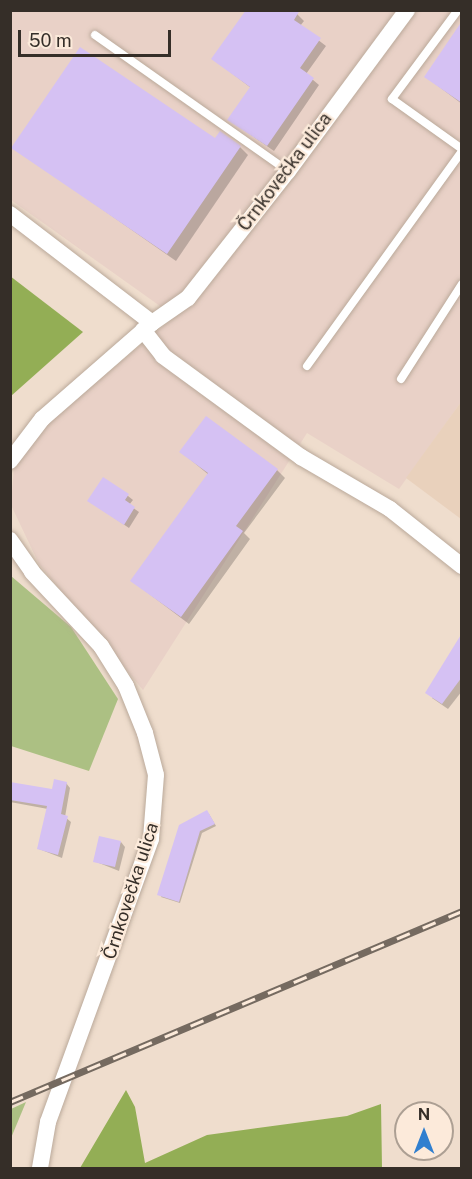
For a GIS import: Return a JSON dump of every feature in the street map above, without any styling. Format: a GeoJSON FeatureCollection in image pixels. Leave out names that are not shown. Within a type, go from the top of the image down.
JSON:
{"type":"FeatureCollection","features":[{"type":"Feature","properties":{"kind":"street","name":"Črnkovečka ulica"},"geometry":{"type":"LineString","coordinates":[[10,460],[42,419],[148,326],[188,298],[288,171],[407,10]]}},
{"type":"Feature","properties":{"kind":"street"},"geometry":{"type":"LineString","coordinates":[[10,214],[148,326],[164,356],[301,457],[390,509],[462,566]]}},
{"type":"Feature","properties":{"kind":"street","name":"Črnkovečka ulica"},"geometry":{"type":"LineString","coordinates":[[10,540],[32,572],[101,646],[126,686],[145,733],[156,775],[151,839],[48,1122],[40,1168]]}},
{"type":"Feature","properties":{"kind":"lane"},"geometry":{"type":"LineString","coordinates":[[307,366],[462,150],[392,99],[458,10]]}},
{"type":"Feature","properties":{"kind":"lane"},"geometry":{"type":"LineString","coordinates":[[95,35],[288,171]]}},
{"type":"Feature","properties":{"kind":"lane"},"geometry":{"type":"LineString","coordinates":[[401,379],[462,284]]}},
{"type":"Feature","properties":{"kind":"shaded area"},"geometry":{"type":"Polygon","coordinates":[[[11,11],[461,11],[461,402],[399,489],[307,433],[143,690],[39,564],[11,505],[14,467],[34,435],[168,322],[160,306],[11,200],[11,11]]]}},
{"type":"Feature","properties":{"kind":"shaded area"},"geometry":{"type":"Polygon","coordinates":[[[461,402],[461,519],[406,478],[461,402]]]}},
{"type":"Feature","properties":{"kind":"green space"},"geometry":{"type":"Polygon","coordinates":[[[10,276],[83,332],[11,396],[10,396],[10,276]]]}},
{"type":"Feature","properties":{"kind":"green space"},"geometry":{"type":"Polygon","coordinates":[[[11,576],[71,627],[118,699],[89,771],[11,746],[11,576]]]}},
{"type":"Feature","properties":{"kind":"green space"},"geometry":{"type":"Polygon","coordinates":[[[126,1090],[135,1107],[145,1163],[207,1135],[347,1116],[381,1104],[382,1168],[80,1168],[126,1090]]]}},
{"type":"Feature","properties":{"kind":"green space"},"geometry":{"type":"Polygon","coordinates":[[[26,1102],[11,1138],[11,1109],[26,1102]]]}},
{"type":"Feature","properties":{"kind":"building"},"geometry":{"type":"Polygon","coordinates":[[[246,10],[300,10],[294,20],[321,38],[300,68],[314,78],[267,146],[227,120],[250,87],[211,59],[246,10]]]}},
{"type":"Feature","properties":{"kind":"building"},"geometry":{"type":"Polygon","coordinates":[[[462,21],[462,103],[424,77],[462,21]]]}},
{"type":"Feature","properties":{"kind":"building"},"geometry":{"type":"Polygon","coordinates":[[[80,47],[215,138],[220,131],[241,146],[167,254],[11,148],[80,47]]]}},
{"type":"Feature","properties":{"kind":"building"},"geometry":{"type":"Polygon","coordinates":[[[206,416],[278,469],[236,526],[243,531],[181,617],[130,581],[208,473],[179,452],[206,416]]]}},
{"type":"Feature","properties":{"kind":"building"},"geometry":{"type":"Polygon","coordinates":[[[103,477],[129,494],[125,500],[135,507],[124,525],[87,501],[103,477]]]}},
{"type":"Feature","properties":{"kind":"building"},"geometry":{"type":"Polygon","coordinates":[[[462,633],[462,677],[442,704],[425,693],[462,633]]]}},
{"type":"Feature","properties":{"kind":"building"},"geometry":{"type":"Polygon","coordinates":[[[54,779],[67,782],[61,814],[68,816],[58,855],[37,849],[47,806],[10,800],[10,782],[52,789],[54,779]]]}},
{"type":"Feature","properties":{"kind":"building"},"geometry":{"type":"Polygon","coordinates":[[[207,810],[215,824],[200,831],[179,902],[157,895],[179,825],[207,810]]]}},
{"type":"Feature","properties":{"kind":"building"},"geometry":{"type":"Polygon","coordinates":[[[99,836],[121,841],[115,867],[93,862],[99,836]]]}},
{"type":"Feature","properties":{"kind":"railway"},"geometry":{"type":"LineString","coordinates":[[10,1102],[462,911]]}}]}
